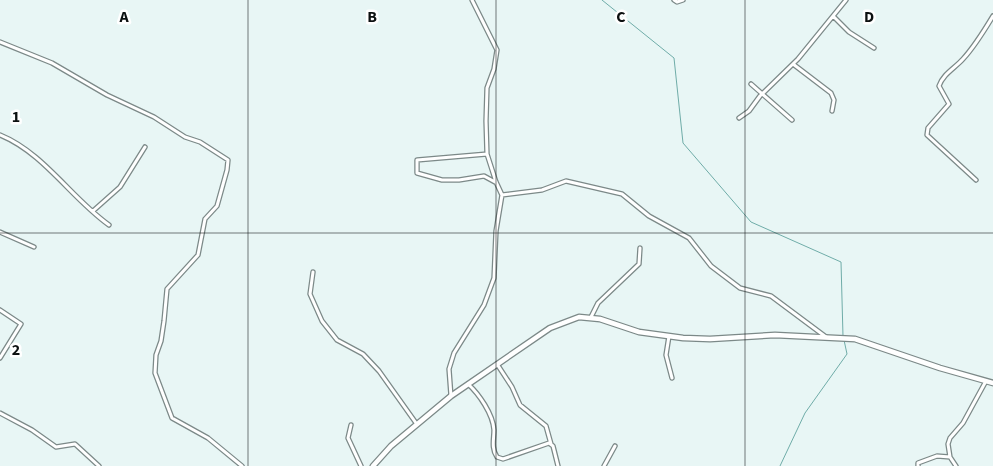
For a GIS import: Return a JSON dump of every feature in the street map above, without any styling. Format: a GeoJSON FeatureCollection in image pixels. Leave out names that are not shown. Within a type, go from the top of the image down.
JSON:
{"type":"FeatureCollection","features":[{"type":"Feature","properties":{"kind":"street"},"geometry":{"type":"LineString","coordinates":[[451,396],[449,369],[454,353],[484,305],[494,278],[496,231],[502,195],[488,154],[487,88],[494,69],[497,50],[472,0]]}},
{"type":"Feature","properties":{"kind":"street"},"geometry":{"type":"LineString","coordinates":[[674,0],[676,2],[683,0]]}},
{"type":"Feature","properties":{"kind":"street"},"geometry":{"type":"LineString","coordinates":[[739,118],[749,111],[762,93],[793,64],[846,0]]}},
{"type":"Feature","properties":{"kind":"street"},"geometry":{"type":"LineString","coordinates":[[833,16],[849,32],[874,48]]}},
{"type":"Feature","properties":{"kind":"street"},"geometry":{"type":"LineString","coordinates":[[976,180],[927,135],[928,128],[948,104],[939,86],[942,79],[981,37],[993,16]]}},
{"type":"Feature","properties":{"kind":"street"},"geometry":{"type":"LineString","coordinates":[[0,42],[52,63],[107,95],[154,117],[185,137],[200,142],[228,160],[227,170],[216,206],[205,220],[198,255],[167,289],[161,341],[156,355],[155,373],[172,418],[208,438],[242,466]]}},
{"type":"Feature","properties":{"kind":"street"},"geometry":{"type":"LineString","coordinates":[[793,64],[831,93],[834,100],[832,111]]}},
{"type":"Feature","properties":{"kind":"street"},"geometry":{"type":"LineString","coordinates":[[751,84],[792,120]]}},
{"type":"Feature","properties":{"kind":"street"},"geometry":{"type":"LineString","coordinates":[[0,135],[28,151],[92,212],[109,225]]}},
{"type":"Feature","properties":{"kind":"street"},"geometry":{"type":"LineString","coordinates":[[92,212],[120,187],[145,147]]}},
{"type":"Feature","properties":{"kind":"street"},"geometry":{"type":"LineString","coordinates":[[488,154],[417,160],[417,173],[442,180],[459,180],[484,176],[496,182]]}},
{"type":"Feature","properties":{"kind":"street"},"geometry":{"type":"LineString","coordinates":[[502,195],[542,190],[566,181],[622,194],[649,216],[689,238],[711,266],[740,288],[771,296],[826,337]]}},
{"type":"Feature","properties":{"kind":"street"},"geometry":{"type":"LineString","coordinates":[[0,232],[34,247]]}},
{"type":"Feature","properties":{"kind":"street"},"geometry":{"type":"LineString","coordinates":[[592,317],[598,303],[639,264],[640,248]]}},
{"type":"Feature","properties":{"kind":"street"},"geometry":{"type":"LineString","coordinates":[[314,272],[310,294],[322,321],[337,340],[363,354],[379,371],[416,423]]}},
{"type":"Feature","properties":{"kind":"street"},"geometry":{"type":"LineString","coordinates":[[0,310],[21,324],[0,358]]}},
{"type":"Feature","properties":{"kind":"street"},"geometry":{"type":"LineString","coordinates":[[373,466],[416,423],[451,396],[560,323],[579,317],[592,317],[639,332],[668,336],[710,339],[776,335],[826,337],[866,342],[940,368],[993,383]]}},
{"type":"Feature","properties":{"kind":"street"},"geometry":{"type":"LineString","coordinates":[[668,336],[666,355],[672,378]]}},
{"type":"Feature","properties":{"kind":"street"},"geometry":{"type":"LineString","coordinates":[[497,364],[512,387],[520,405],[546,426],[558,466]]}},
{"type":"Feature","properties":{"kind":"street"},"geometry":{"type":"LineString","coordinates":[[956,466],[952,464],[950,457],[948,444],[950,438],[963,423],[986,381]]}},
{"type":"Feature","properties":{"kind":"street"},"geometry":{"type":"LineString","coordinates":[[468,384],[491,417],[494,430],[495,453],[498,457],[503,458],[546,442],[551,445]]}},
{"type":"Feature","properties":{"kind":"street"},"geometry":{"type":"LineString","coordinates":[[0,413],[41,435],[56,447],[75,444],[99,466]]}},
{"type":"Feature","properties":{"kind":"street"},"geometry":{"type":"LineString","coordinates":[[351,425],[348,438],[361,466]]}},
{"type":"Feature","properties":{"kind":"street"},"geometry":{"type":"LineString","coordinates":[[604,466],[615,446]]}},
{"type":"Feature","properties":{"kind":"street"},"geometry":{"type":"LineString","coordinates":[[918,466],[918,463],[937,456],[950,457]]}},
{"type":"Feature","properties":{"kind":"waterway"},"geometry":{"type":"LineString","coordinates":[[602,0],[674,58],[683,143],[751,222],[841,262],[843,336]]}},
{"type":"Feature","properties":{"kind":"waterway"},"geometry":{"type":"LineString","coordinates":[[780,466],[805,413],[847,354],[844,340]]}}]}
